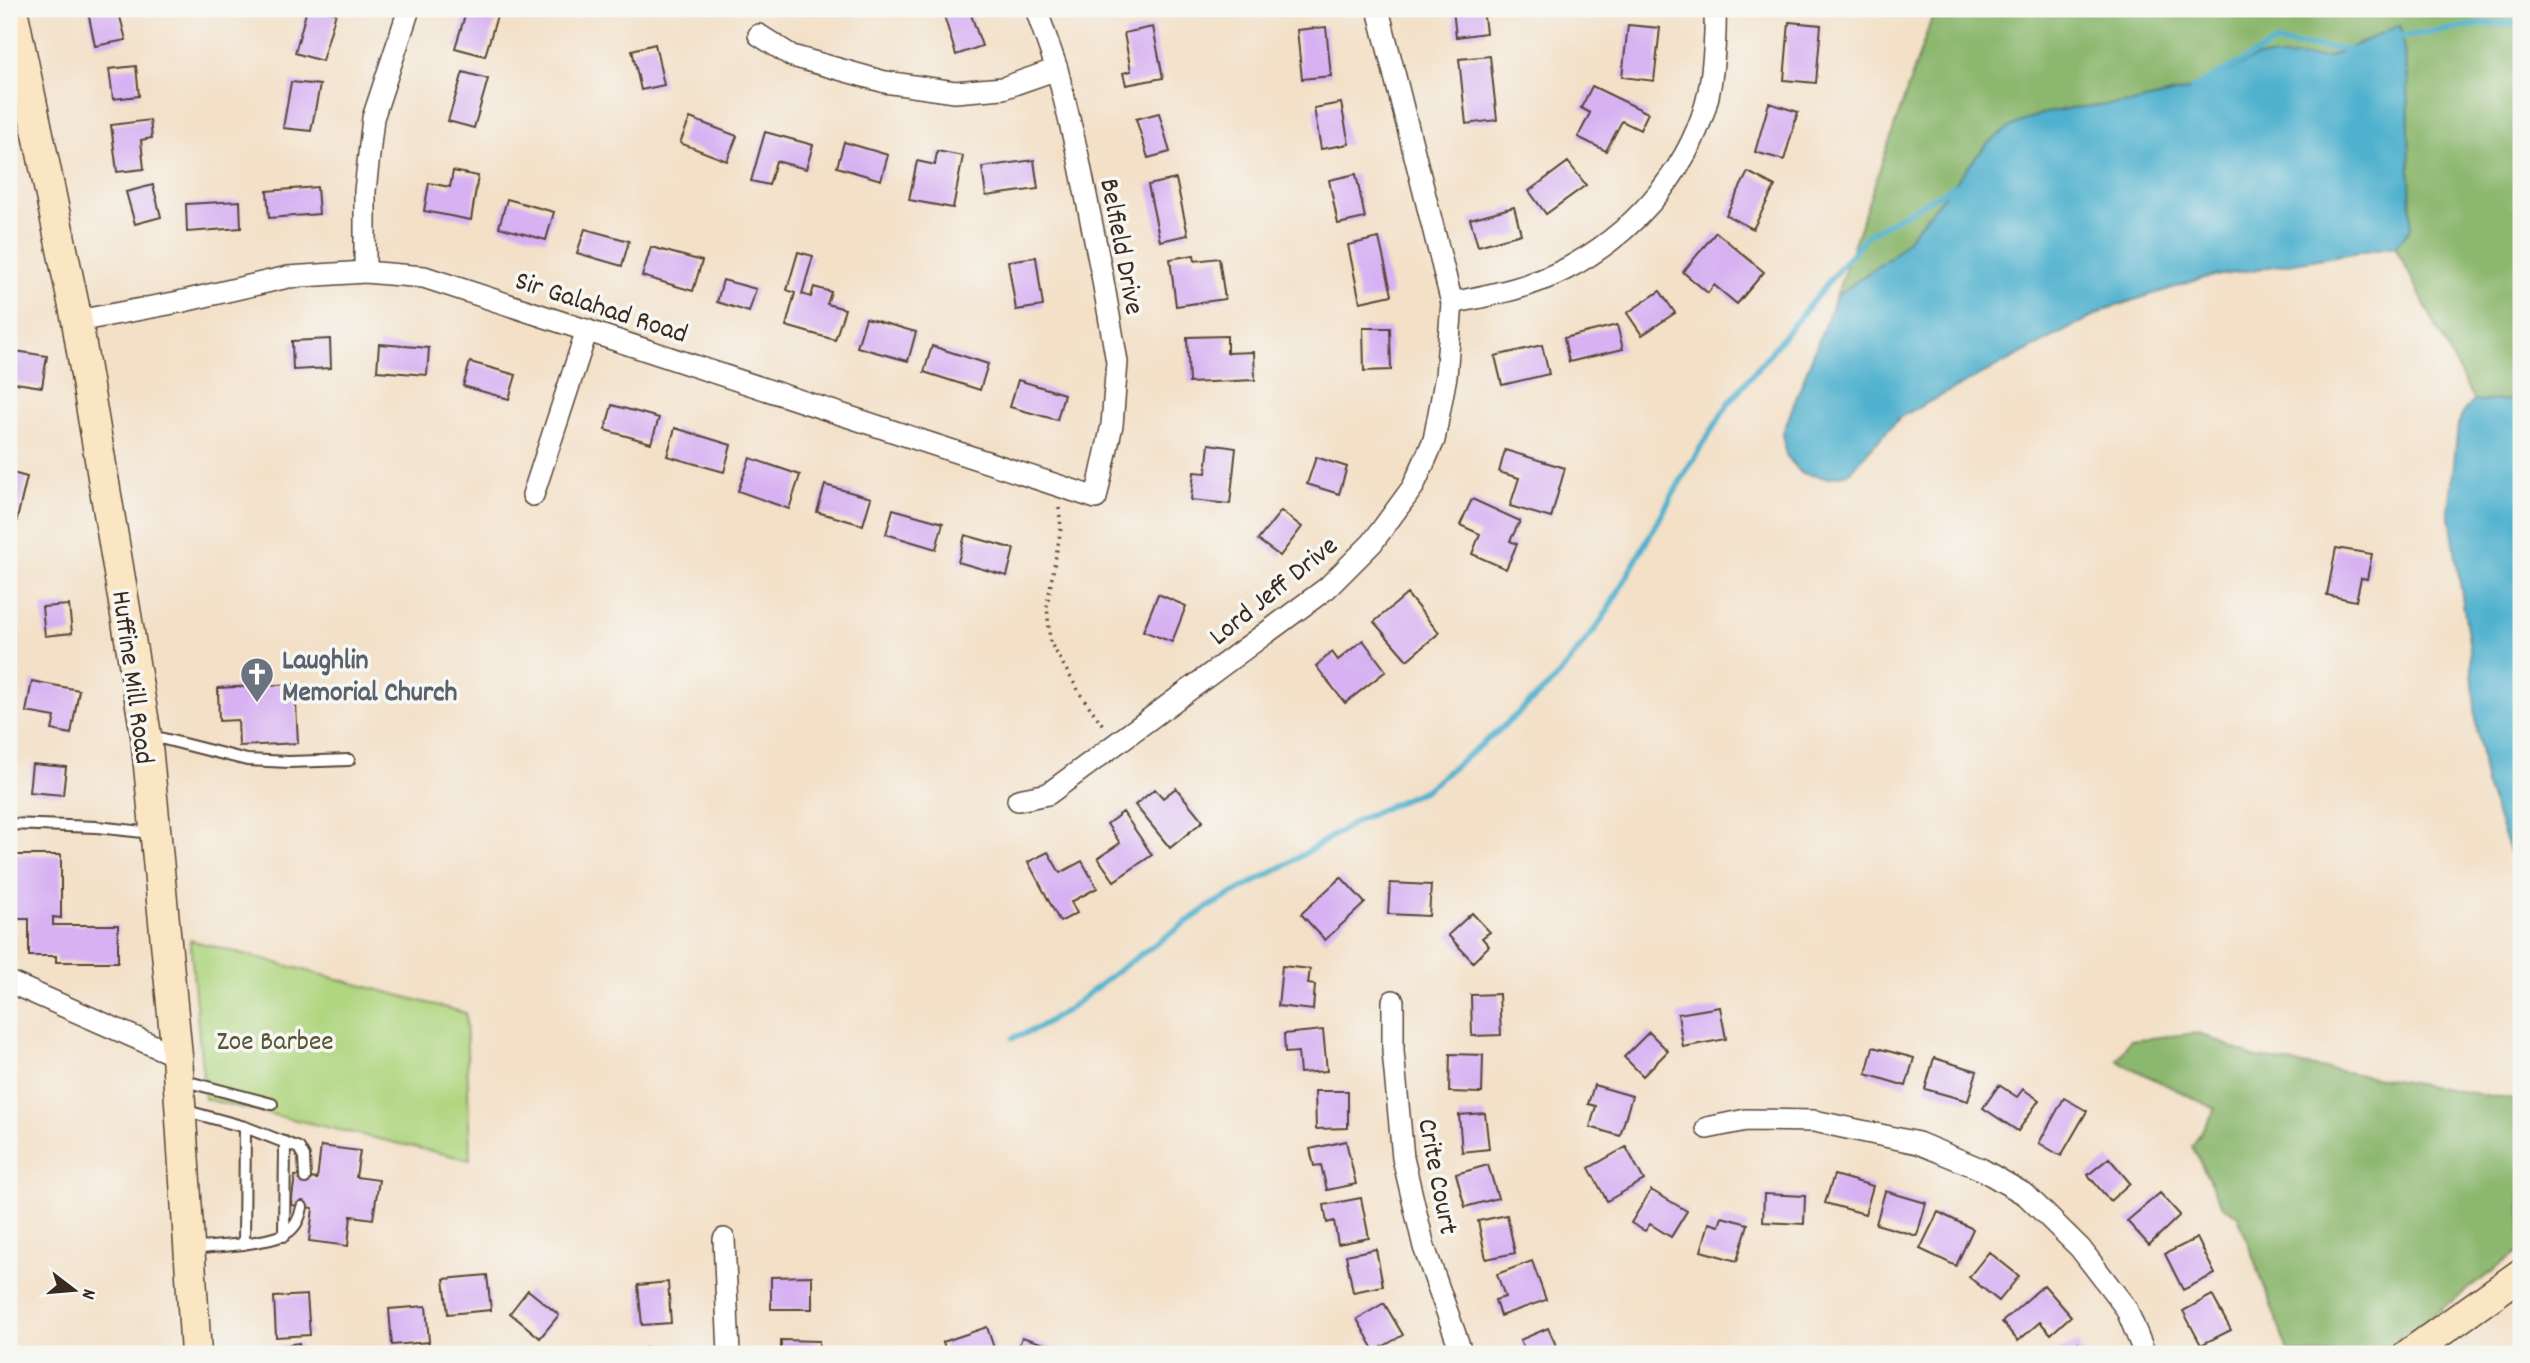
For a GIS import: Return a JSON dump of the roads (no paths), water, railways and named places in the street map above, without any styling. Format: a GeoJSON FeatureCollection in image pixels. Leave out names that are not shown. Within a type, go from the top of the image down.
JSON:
{"type":"FeatureCollection","features":[{"type":"Feature","properties":{"kind":"main road","name":"Huffine Mill Road"},"geometry":{"type":"LineString","coordinates":[[12,25],[77,320],[146,735],[177,1068],[195,1354]]}},
{"type":"Feature","properties":{"kind":"main road"},"geometry":{"type":"LineString","coordinates":[[2409,1354],[2521,1274]]}},
{"type":"Feature","properties":{"kind":"street"},"geometry":{"type":"LineString","coordinates":[[365,272],[365,191],[373,118],[409,9]]}},
{"type":"Feature","properties":{"kind":"street","name":"Belfield Drive"},"geometry":{"type":"LineString","coordinates":[[1036,9],[1057,69],[1097,248],[1117,362],[1112,425],[1096,498]]}},
{"type":"Feature","properties":{"kind":"street","name":"Lord Jeff Drive"},"geometry":{"type":"LineString","coordinates":[[1018,800],[1048,794],[1327,588],[1372,544],[1413,487],[1434,440],[1446,376],[1452,303],[1378,9]]}},
{"type":"Feature","properties":{"kind":"street"},"geometry":{"type":"LineString","coordinates":[[1452,303],[1508,292],[1562,271],[1629,227],[1658,194],[1687,150],[1706,103],[1716,29],[1715,9]]}},
{"type":"Feature","properties":{"kind":"street"},"geometry":{"type":"LineString","coordinates":[[759,35],[793,56],[884,82],[955,92],[1003,88],[1057,69]]}},
{"type":"Feature","properties":{"kind":"street","name":"Sir Galahad Road"},"geometry":{"type":"LineString","coordinates":[[77,320],[179,302],[288,277],[365,272],[424,277],[1096,498]]}},
{"type":"Feature","properties":{"kind":"street"},"geometry":{"type":"LineString","coordinates":[[533,495],[587,330]]}},
{"type":"Feature","properties":{"kind":"street"},"geometry":{"type":"LineString","coordinates":[[9,982],[177,1068]]}},
{"type":"Feature","properties":{"kind":"street","name":"Crite Court"},"geometry":{"type":"LineString","coordinates":[[1393,1001],[1393,1051],[1403,1158],[1424,1247],[1462,1354]]}},
{"type":"Feature","properties":{"kind":"street"},"geometry":{"type":"LineString","coordinates":[[1707,1128],[1746,1120],[1814,1121],[1918,1143],[1981,1168],[2026,1195],[2080,1248],[2126,1308],[2145,1354]]}},
{"type":"Feature","properties":{"kind":"street"},"geometry":{"type":"LineString","coordinates":[[724,1239],[729,1354]]}},
{"type":"Feature","properties":{"kind":"lane"},"geometry":{"type":"LineString","coordinates":[[146,735],[247,760],[349,760]]}},
{"type":"Feature","properties":{"kind":"lane"},"geometry":{"type":"LineString","coordinates":[[9,824],[97,827],[155,833]]}},
{"type":"Feature","properties":{"kind":"lane"},"geometry":{"type":"LineString","coordinates":[[177,1068],[272,1104]]}},
{"type":"Feature","properties":{"kind":"lane"},"geometry":{"type":"LineString","coordinates":[[180,1109],[245,1127],[299,1148],[304,1157],[305,1178]]}},
{"type":"Feature","properties":{"kind":"lane"},"geometry":{"type":"LineString","coordinates":[[244,1244],[245,1127]]}},
{"type":"Feature","properties":{"kind":"lane"},"geometry":{"type":"LineString","coordinates":[[284,1236],[285,1142]]}},
{"type":"Feature","properties":{"kind":"lane"},"geometry":{"type":"LineString","coordinates":[[189,1249],[244,1244],[284,1236],[300,1221],[302,1206]]}},
{"type":"Feature","properties":{"kind":"water"},"geometry":{"type":"Polygon","coordinates":[[[2400,25],[2408,78],[2411,229],[2395,246],[2204,278],[2109,308],[1900,417],[1848,473],[1827,478],[1801,473],[1786,455],[1783,432],[1836,296],[1895,254],[1988,143],[2012,126],[2041,114],[2072,108],[2133,103],[2192,89],[2257,57],[2329,57],[2400,25]]]}},
{"type":"Feature","properties":{"kind":"water"},"geometry":{"type":"Polygon","coordinates":[[[2521,400],[2521,880],[2486,786],[2477,730],[2470,649],[2449,510],[2458,426],[2463,411],[2474,401],[2521,400]]]}},
{"type":"Feature","properties":{"kind":"waterway"},"geometry":{"type":"LineString","coordinates":[[2395,38],[2485,24],[2521,23]]}},
{"type":"Feature","properties":{"kind":"waterway"},"geometry":{"type":"LineString","coordinates":[[2192,89],[2275,43],[2351,50]]}},
{"type":"Feature","properties":{"kind":"waterway"},"geometry":{"type":"LineString","coordinates":[[1013,1038],[1036,1029],[1069,1009],[1208,907],[1291,862],[1358,820],[1425,790],[1497,732],[1555,680],[1602,620],[1689,466],[1729,403],[1867,235],[1956,185]]}},
{"type":"Feature","properties":{"kind":"place","name":"Laughlin Memorial Church"},"geometry":{"type":"Point","coordinates":[257,704]}},
{"type":"Feature","properties":{"kind":"park label","name":"Zoe Barbee"},"geometry":{"type":"Point","coordinates":[275,1039]}}]}
